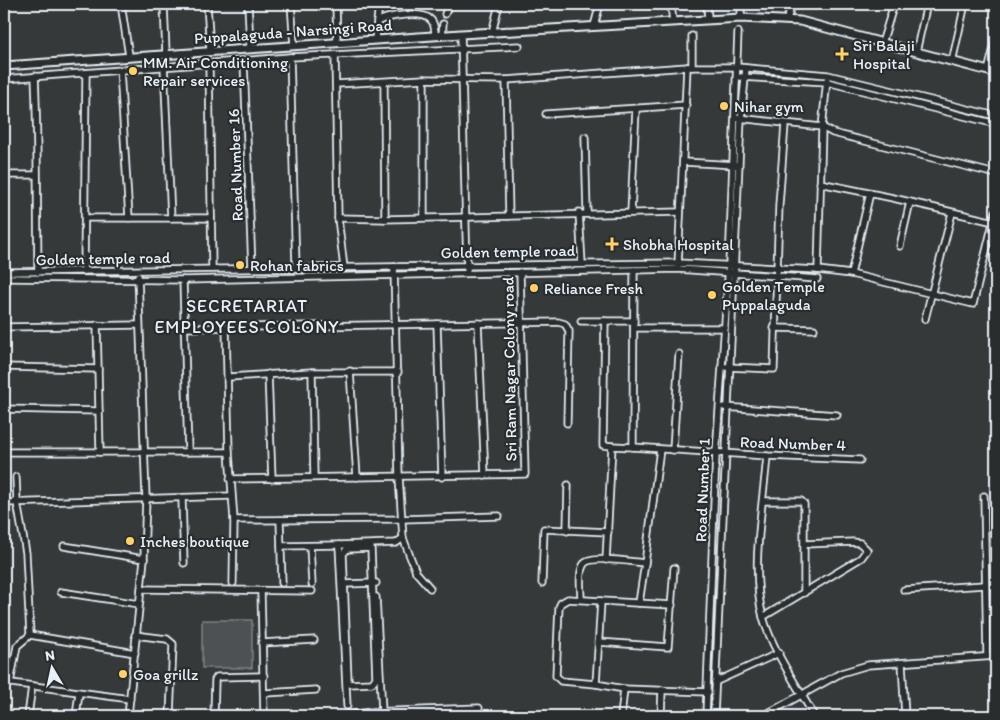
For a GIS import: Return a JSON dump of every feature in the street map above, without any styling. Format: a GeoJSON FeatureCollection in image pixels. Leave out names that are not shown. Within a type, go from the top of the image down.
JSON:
{"type":"FeatureCollection","features":[{"type":"Feature","properties":{"kind":"street"},"geometry":{"type":"LineString","coordinates":[[121,4],[129,56]]}},
{"type":"Feature","properties":{"kind":"street"},"geometry":{"type":"LineString","coordinates":[[164,4],[166,53]]}},
{"type":"Feature","properties":{"kind":"street"},"geometry":{"type":"LineString","coordinates":[[206,4],[210,50]]}},
{"type":"Feature","properties":{"kind":"street"},"geometry":{"type":"LineString","coordinates":[[248,4],[250,48]]}},
{"type":"Feature","properties":{"kind":"street"},"geometry":{"type":"LineString","coordinates":[[291,4],[294,45]]}},
{"type":"Feature","properties":{"kind":"street"},"geometry":{"type":"LineString","coordinates":[[336,4],[337,43]]}},
{"type":"Feature","properties":{"kind":"street"},"geometry":{"type":"LineString","coordinates":[[375,40],[379,4]]}},
{"type":"Feature","properties":{"kind":"street"},"geometry":{"type":"LineString","coordinates":[[445,14],[449,4]]}},
{"type":"Feature","properties":{"kind":"street"},"geometry":{"type":"LineString","coordinates":[[492,33],[499,4]]}},
{"type":"Feature","properties":{"kind":"street"},"geometry":{"type":"LineString","coordinates":[[594,26],[600,4]]}},
{"type":"Feature","properties":{"kind":"street"},"geometry":{"type":"LineString","coordinates":[[671,4],[673,22]]}},
{"type":"Feature","properties":{"kind":"street"},"geometry":{"type":"LineString","coordinates":[[707,4],[708,19]]}},
{"type":"Feature","properties":{"kind":"street"},"geometry":{"type":"LineString","coordinates":[[741,4],[741,18]]}},
{"type":"Feature","properties":{"kind":"street"},"geometry":{"type":"LineString","coordinates":[[787,19],[792,4]]}},
{"type":"Feature","properties":{"kind":"street"},"geometry":{"type":"LineString","coordinates":[[882,43],[894,4]]}},
{"type":"Feature","properties":{"kind":"street"},"geometry":{"type":"LineString","coordinates":[[916,52],[927,4]]}},
{"type":"Feature","properties":{"kind":"street"},"geometry":{"type":"LineString","coordinates":[[952,62],[965,4]]}},
{"type":"Feature","properties":{"kind":"street"},"geometry":{"type":"LineString","coordinates":[[377,22],[392,15],[428,18],[433,22],[439,35]]}},
{"type":"Feature","properties":{"kind":"street","name":"Puppalaguda - Narsingi Road"},"geometry":{"type":"LineString","coordinates":[[4,66],[439,35],[741,18],[787,19],[996,73]]}},
{"type":"Feature","properties":{"kind":"street"},"geometry":{"type":"LineString","coordinates":[[439,35],[443,24]]}},
{"type":"Feature","properties":{"kind":"street"},"geometry":{"type":"LineString","coordinates":[[732,266],[732,164],[738,32]]}},
{"type":"Feature","properties":{"kind":"street"},"geometry":{"type":"LineString","coordinates":[[461,34],[468,216],[468,274]]}},
{"type":"Feature","properties":{"kind":"street"},"geometry":{"type":"LineString","coordinates":[[678,266],[686,105],[692,36]]}},
{"type":"Feature","properties":{"kind":"street"},"geometry":{"type":"LineString","coordinates":[[988,71],[996,40]]}},
{"type":"Feature","properties":{"kind":"street"},"geometry":{"type":"LineString","coordinates":[[4,79],[335,55],[519,46]]}},
{"type":"Feature","properties":{"kind":"street"},"geometry":{"type":"LineString","coordinates":[[335,55],[338,218],[344,268]]}},
{"type":"Feature","properties":{"kind":"street"},"geometry":{"type":"LineString","coordinates":[[290,58],[296,267]]}},
{"type":"Feature","properties":{"kind":"street","name":"Road Number 16"},"geometry":{"type":"LineString","coordinates":[[244,62],[252,268]]}},
{"type":"Feature","properties":{"kind":"street"},"geometry":{"type":"LineString","coordinates":[[209,64],[212,268]]}},
{"type":"Feature","properties":{"kind":"street"},"geometry":{"type":"LineString","coordinates":[[164,66],[171,218]]}},
{"type":"Feature","properties":{"kind":"street"},"geometry":{"type":"LineString","coordinates":[[336,84],[424,79],[506,80],[690,67],[737,67],[828,74],[996,116]]}},
{"type":"Feature","properties":{"kind":"street"},"geometry":{"type":"LineString","coordinates":[[732,266],[746,68]]}},
{"type":"Feature","properties":{"kind":"street"},"geometry":{"type":"LineString","coordinates":[[120,70],[129,218]]}},
{"type":"Feature","properties":{"kind":"street"},"geometry":{"type":"LineString","coordinates":[[84,271],[86,73]]}},
{"type":"Feature","properties":{"kind":"street"},"geometry":{"type":"LineString","coordinates":[[818,270],[822,127],[828,74]]}},
{"type":"Feature","properties":{"kind":"street"},"geometry":{"type":"LineString","coordinates":[[35,76],[38,132],[36,175],[38,272]]}},
{"type":"Feature","properties":{"kind":"street"},"geometry":{"type":"LineString","coordinates":[[736,76],[827,82],[996,124]]}},
{"type":"Feature","properties":{"kind":"street"},"geometry":{"type":"LineString","coordinates":[[424,79],[424,217]]}},
{"type":"Feature","properties":{"kind":"street"},"geometry":{"type":"LineString","coordinates":[[506,80],[508,216]]}},
{"type":"Feature","properties":{"kind":"street"},"geometry":{"type":"LineString","coordinates":[[384,82],[385,219]]}},
{"type":"Feature","properties":{"kind":"street"},"geometry":{"type":"LineString","coordinates":[[546,114],[686,105]]}},
{"type":"Feature","properties":{"kind":"street"},"geometry":{"type":"LineString","coordinates":[[631,212],[636,109]]}},
{"type":"Feature","properties":{"kind":"street"},"geometry":{"type":"LineString","coordinates":[[734,118],[822,127],[833,133],[996,174]]}},
{"type":"Feature","properties":{"kind":"street"},"geometry":{"type":"LineString","coordinates":[[722,367],[774,369],[774,328],[785,124]]}},
{"type":"Feature","properties":{"kind":"street"},"geometry":{"type":"LineString","coordinates":[[585,138],[586,212]]}},
{"type":"Feature","properties":{"kind":"street"},"geometry":{"type":"LineString","coordinates":[[683,162],[740,165]]}},
{"type":"Feature","properties":{"kind":"street"},"geometry":{"type":"LineString","coordinates":[[4,175],[36,175]]}},
{"type":"Feature","properties":{"kind":"street"},"geometry":{"type":"LineString","coordinates":[[820,183],[994,222],[996,211]]}},
{"type":"Feature","properties":{"kind":"street"},"geometry":{"type":"LineString","coordinates":[[851,274],[870,193]]}},
{"type":"Feature","properties":{"kind":"street"},"geometry":{"type":"LineString","coordinates":[[900,246],[910,202]]}},
{"type":"Feature","properties":{"kind":"street"},"geometry":{"type":"LineString","coordinates":[[338,218],[385,219],[579,212],[680,212]]}},
{"type":"Feature","properties":{"kind":"street"},"geometry":{"type":"LineString","coordinates":[[577,267],[579,212]]}},
{"type":"Feature","properties":{"kind":"street"},"geometry":{"type":"LineString","coordinates":[[925,320],[952,213]]}},
{"type":"Feature","properties":{"kind":"street"},"geometry":{"type":"LineString","coordinates":[[85,218],[210,218]]}},
{"type":"Feature","properties":{"kind":"street","name":"Golden temple road"},"geometry":{"type":"LineString","coordinates":[[4,278],[183,280],[520,273],[577,267],[732,266],[818,270],[851,274],[973,304],[994,222]]}},
{"type":"Feature","properties":{"kind":"street","name":"Golden temple road"},"geometry":{"type":"LineString","coordinates":[[4,272],[467,265],[520,265],[563,268]]}},
{"type":"Feature","properties":{"kind":"street","name":"Sri Ram Nagar Colony road"},"geometry":{"type":"LineString","coordinates":[[485,475],[525,474],[520,265]]}},
{"type":"Feature","properties":{"kind":"street","name":"Golden temple road"},"geometry":{"type":"LineString","coordinates":[[577,267],[634,270],[678,266],[732,273],[817,279]]}},
{"type":"Feature","properties":{"kind":"street","name":"Road Number 1"},"geometry":{"type":"LineString","coordinates":[[714,716],[730,367],[732,266]]}},
{"type":"Feature","properties":{"kind":"street"},"geometry":{"type":"LineString","coordinates":[[394,267],[398,372],[398,477],[403,538],[416,572],[430,588]]}},
{"type":"Feature","properties":{"kind":"street"},"geometry":{"type":"LineString","coordinates":[[633,447],[634,270]]}},
{"type":"Feature","properties":{"kind":"street"},"geometry":{"type":"LineString","coordinates":[[128,716],[144,559],[146,498],[137,271]]}},
{"type":"Feature","properties":{"kind":"street","name":"Road Number 1"},"geometry":{"type":"LineString","coordinates":[[706,716],[716,453],[725,328],[732,273]]}},
{"type":"Feature","properties":{"kind":"street"},"geometry":{"type":"LineString","coordinates":[[183,280],[188,452]]}},
{"type":"Feature","properties":{"kind":"street"},"geometry":{"type":"LineString","coordinates":[[581,321],[634,321]]}},
{"type":"Feature","properties":{"kind":"street"},"geometry":{"type":"LineString","coordinates":[[606,321],[604,444],[612,446],[606,560]]}},
{"type":"Feature","properties":{"kind":"street"},"geometry":{"type":"LineString","coordinates":[[183,328],[558,322],[567,327],[567,423]]}},
{"type":"Feature","properties":{"kind":"street"},"geometry":{"type":"LineString","coordinates":[[230,479],[485,475],[478,323]]}},
{"type":"Feature","properties":{"kind":"street"},"geometry":{"type":"LineString","coordinates":[[437,324],[442,476]]}},
{"type":"Feature","properties":{"kind":"street"},"geometry":{"type":"LineString","coordinates":[[97,325],[100,452]]}},
{"type":"Feature","properties":{"kind":"street"},"geometry":{"type":"LineString","coordinates":[[4,327],[139,325]]}},
{"type":"Feature","properties":{"kind":"street"},"geometry":{"type":"LineString","coordinates":[[226,328],[229,377],[228,452],[234,520],[233,583]]}},
{"type":"Feature","properties":{"kind":"street"},"geometry":{"type":"LineString","coordinates":[[634,328],[725,328]]}},
{"type":"Feature","properties":{"kind":"street"},"geometry":{"type":"LineString","coordinates":[[774,328],[814,329]]}},
{"type":"Feature","properties":{"kind":"street"},"geometry":{"type":"LineString","coordinates":[[674,450],[679,354]]}},
{"type":"Feature","properties":{"kind":"street"},"geometry":{"type":"LineString","coordinates":[[4,367],[98,369]]}},
{"type":"Feature","properties":{"kind":"street"},"geometry":{"type":"LineString","coordinates":[[350,371],[357,477]]}},
{"type":"Feature","properties":{"kind":"street"},"geometry":{"type":"LineString","coordinates":[[229,377],[312,372],[398,372]]}},
{"type":"Feature","properties":{"kind":"street"},"geometry":{"type":"LineString","coordinates":[[312,372],[314,478]]}},
{"type":"Feature","properties":{"kind":"street"},"geometry":{"type":"LineString","coordinates":[[268,374],[272,479]]}},
{"type":"Feature","properties":{"kind":"street"},"geometry":{"type":"LineString","coordinates":[[720,407],[837,415]]}},
{"type":"Feature","properties":{"kind":"street"},"geometry":{"type":"LineString","coordinates":[[4,409],[99,410]]}},
{"type":"Feature","properties":{"kind":"street","name":"Road Number 4"},"geometry":{"type":"LineString","coordinates":[[612,446],[725,454],[860,460]]}},
{"type":"Feature","properties":{"kind":"street"},"geometry":{"type":"LineString","coordinates":[[639,603],[660,449]]}},
{"type":"Feature","properties":{"kind":"street"},"geometry":{"type":"LineString","coordinates":[[4,452],[228,452]]}},
{"type":"Feature","properties":{"kind":"street"},"geometry":{"type":"LineString","coordinates":[[767,456],[757,573],[763,617],[779,653],[814,716]]}},
{"type":"Feature","properties":{"kind":"street"},"geometry":{"type":"LineString","coordinates":[[16,477],[17,502],[26,553],[30,635]]}},
{"type":"Feature","properties":{"kind":"street"},"geometry":{"type":"LineString","coordinates":[[567,531],[568,485]]}},
{"type":"Feature","properties":{"kind":"street"},"geometry":{"type":"LineString","coordinates":[[4,503],[232,496]]}},
{"type":"Feature","properties":{"kind":"street"},"geometry":{"type":"LineString","coordinates":[[984,496],[987,656]]}},
{"type":"Feature","properties":{"kind":"street"},"geometry":{"type":"LineString","coordinates":[[182,498],[184,562]]}},
{"type":"Feature","properties":{"kind":"street"},"geometry":{"type":"LineString","coordinates":[[763,501],[803,502],[806,508],[804,593]]}},
{"type":"Feature","properties":{"kind":"street"},"geometry":{"type":"LineString","coordinates":[[234,520],[402,519],[500,516]]}},
{"type":"Feature","properties":{"kind":"street"},"geometry":{"type":"LineString","coordinates":[[280,520],[282,583]]}},
{"type":"Feature","properties":{"kind":"street"},"geometry":{"type":"LineString","coordinates":[[542,583],[543,530],[608,532]]}},
{"type":"Feature","properties":{"kind":"street"},"geometry":{"type":"LineString","coordinates":[[373,547],[375,680],[372,683],[350,684],[348,682],[344,584],[345,550],[396,543],[403,538]]}},
{"type":"Feature","properties":{"kind":"street"},"geometry":{"type":"LineString","coordinates":[[763,617],[862,558],[866,550],[860,543],[853,542],[805,544]]}},
{"type":"Feature","properties":{"kind":"street"},"geometry":{"type":"LineString","coordinates":[[281,546],[338,545],[373,547]]}},
{"type":"Feature","properties":{"kind":"street"},"geometry":{"type":"LineString","coordinates":[[338,545],[347,706]]}},
{"type":"Feature","properties":{"kind":"street"},"geometry":{"type":"LineString","coordinates":[[64,546],[144,559]]}},
{"type":"Feature","properties":{"kind":"street"},"geometry":{"type":"LineString","coordinates":[[310,546],[312,584]]}},
{"type":"Feature","properties":{"kind":"street"},"geometry":{"type":"LineString","coordinates":[[581,599],[582,571],[584,564],[588,561],[606,560],[645,563]]}},
{"type":"Feature","properties":{"kind":"street"},"geometry":{"type":"LineString","coordinates":[[598,642],[668,646],[674,568]]}},
{"type":"Feature","properties":{"kind":"street"},"geometry":{"type":"LineString","coordinates":[[344,584],[374,583]]}},
{"type":"Feature","properties":{"kind":"street"},"geometry":{"type":"LineString","coordinates":[[904,590],[985,585]]}},
{"type":"Feature","properties":{"kind":"street"},"geometry":{"type":"LineString","coordinates":[[141,589],[261,592],[312,591]]}},
{"type":"Feature","properties":{"kind":"street"},"geometry":{"type":"LineString","coordinates":[[61,592],[139,604]]}},
{"type":"Feature","properties":{"kind":"street"},"geometry":{"type":"LineString","coordinates":[[261,592],[265,693],[264,716]]}},
{"type":"Feature","properties":{"kind":"street"},"geometry":{"type":"LineString","coordinates":[[672,605],[581,599],[568,599],[561,603],[559,607],[555,672],[557,680],[624,689],[708,692]]}},
{"type":"Feature","properties":{"kind":"street"},"geometry":{"type":"LineString","coordinates":[[596,684],[601,601]]}},
{"type":"Feature","properties":{"kind":"street"},"geometry":{"type":"LineString","coordinates":[[375,619],[382,712]]}},
{"type":"Feature","properties":{"kind":"street"},"geometry":{"type":"LineString","coordinates":[[130,699],[7,682],[17,646],[30,635],[135,652]]}},
{"type":"Feature","properties":{"kind":"street"},"geometry":{"type":"LineString","coordinates":[[135,635],[167,639],[173,644],[170,716]]}},
{"type":"Feature","properties":{"kind":"street"},"geometry":{"type":"LineString","coordinates":[[262,642],[314,640]]}},
{"type":"Feature","properties":{"kind":"street"},"geometry":{"type":"LineString","coordinates":[[715,682],[779,653]]}},
{"type":"Feature","properties":{"kind":"street"},"geometry":{"type":"LineString","coordinates":[[764,716],[841,673],[868,665],[996,656]]}},
{"type":"Feature","properties":{"kind":"street"},"geometry":{"type":"LineString","coordinates":[[902,663],[906,716]]}},
{"type":"Feature","properties":{"kind":"street"},"geometry":{"type":"LineString","coordinates":[[214,716],[214,680],[217,677],[264,676]]}},
{"type":"Feature","properties":{"kind":"street"},"geometry":{"type":"LineString","coordinates":[[28,716],[32,686]]}},
{"type":"Feature","properties":{"kind":"street"},"geometry":{"type":"LineString","coordinates":[[621,716],[624,689]]}},
{"type":"Feature","properties":{"kind":"street"},"geometry":{"type":"LineString","coordinates":[[265,693],[316,690]]}},
{"type":"Feature","properties":{"kind":"street"},"geometry":{"type":"LineString","coordinates":[[661,716],[662,690]]}},
{"type":"Feature","properties":{"kind":"street"},"geometry":{"type":"LineString","coordinates":[[76,716],[79,693]]}},
{"type":"Feature","properties":{"kind":"street"},"geometry":{"type":"LineString","coordinates":[[346,716],[382,712],[479,708]]}},
{"type":"Feature","properties":{"kind":"shaded area"},"geometry":{"type":"Polygon","coordinates":[[[202,620],[252,620],[252,668],[202,668],[202,620]]]}},
{"type":"Feature","properties":{"kind":"place","name":"Sri Balaji Hospital"},"geometry":{"type":"Point","coordinates":[842,54]}},
{"type":"Feature","properties":{"kind":"place","name":"MM. Air Conditioning Repair services"},"geometry":{"type":"Point","coordinates":[133,71]}},
{"type":"Feature","properties":{"kind":"place","name":"Nihar gym"},"geometry":{"type":"Point","coordinates":[724,106]}},
{"type":"Feature","properties":{"kind":"place","name":"Shobha Hospital"},"geometry":{"type":"Point","coordinates":[612,244]}},
{"type":"Feature","properties":{"kind":"place","name":"Rohan fabrics"},"geometry":{"type":"Point","coordinates":[240,265]}},
{"type":"Feature","properties":{"kind":"place","name":"Reliance Fresh"},"geometry":{"type":"Point","coordinates":[534,288]}},
{"type":"Feature","properties":{"kind":"place","name":"Golden Temple Puppalaguda"},"geometry":{"type":"Point","coordinates":[712,295]}},
{"type":"Feature","properties":{"kind":"place","name":"Inches boutique"},"geometry":{"type":"Point","coordinates":[130,541]}},
{"type":"Feature","properties":{"kind":"place","name":"Goa grillz"},"geometry":{"type":"Point","coordinates":[123,674]}},
{"type":"Feature","properties":{"kind":"district","name":"SECRETARIAT EMPLOYEES COLONY"},"geometry":{"type":"Point","coordinates":[247,316]}}]}
